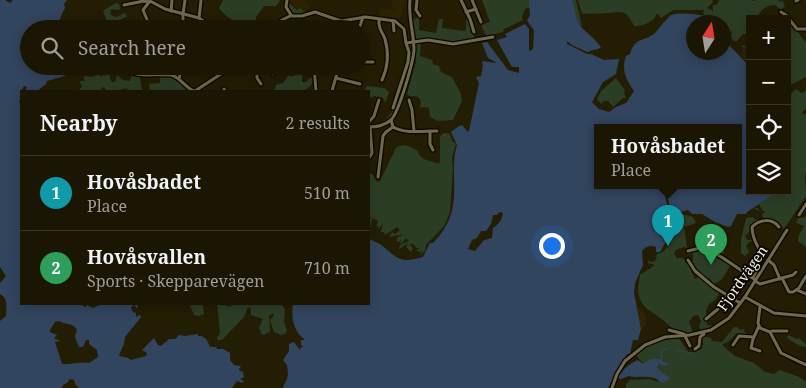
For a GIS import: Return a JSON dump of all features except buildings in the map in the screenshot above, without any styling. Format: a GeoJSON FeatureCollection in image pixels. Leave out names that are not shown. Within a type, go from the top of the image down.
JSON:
{"type":"FeatureCollection","features":[{"type":"Feature","properties":{"kind":"street"},"geometry":{"type":"LineString","coordinates":[[171,11],[172,0]]}},
{"type":"Feature","properties":{"kind":"street"},"geometry":{"type":"LineString","coordinates":[[183,20],[185,0]]}},
{"type":"Feature","properties":{"kind":"street"},"geometry":{"type":"LineString","coordinates":[[199,18],[201,0]]}},
{"type":"Feature","properties":{"kind":"street"},"geometry":{"type":"LineString","coordinates":[[286,0],[286,7],[291,15]]}},
{"type":"Feature","properties":{"kind":"street"},"geometry":{"type":"LineString","coordinates":[[370,127],[380,126],[391,120],[396,113],[412,63],[413,42],[410,0]]}},
{"type":"Feature","properties":{"kind":"street"},"geometry":{"type":"LineString","coordinates":[[417,0],[416,10],[420,16]]}},
{"type":"Feature","properties":{"kind":"street"},"geometry":{"type":"LineString","coordinates":[[461,0],[474,32]]}},
{"type":"Feature","properties":{"kind":"street"},"geometry":{"type":"LineString","coordinates":[[472,0],[481,22]]}},
{"type":"Feature","properties":{"kind":"street"},"geometry":{"type":"LineString","coordinates":[[124,5],[144,1],[151,2],[161,8],[202,20]]}},
{"type":"Feature","properties":{"kind":"street"},"geometry":{"type":"LineString","coordinates":[[147,20],[142,10],[149,2]]}},
{"type":"Feature","properties":{"kind":"street"},"geometry":{"type":"LineString","coordinates":[[466,12],[476,9]]}},
{"type":"Feature","properties":{"kind":"street"},"geometry":{"type":"LineString","coordinates":[[282,20],[291,15],[302,16],[318,12],[338,20]]}},
{"type":"Feature","properties":{"kind":"street"},"geometry":{"type":"LineString","coordinates":[[781,12],[786,15],[797,29],[806,29]]}},
{"type":"Feature","properties":{"kind":"street"},"geometry":{"type":"LineString","coordinates":[[351,20],[363,17],[393,21],[404,28],[409,52],[408,62],[393,108]]}},
{"type":"Feature","properties":{"kind":"street"},"geometry":{"type":"LineString","coordinates":[[379,20],[379,28],[384,39],[388,64],[382,80]]}},
{"type":"Feature","properties":{"kind":"street"},"geometry":{"type":"LineString","coordinates":[[393,21],[394,31]]}},
{"type":"Feature","properties":{"kind":"street"},"geometry":{"type":"LineString","coordinates":[[406,42],[428,40],[453,44],[493,37]]}},
{"type":"Feature","properties":{"kind":"street"},"geometry":{"type":"LineString","coordinates":[[171,75],[193,90]]}},
{"type":"Feature","properties":{"kind":"street"},"geometry":{"type":"LineString","coordinates":[[179,80],[180,75]]}},
{"type":"Feature","properties":{"kind":"street"},"geometry":{"type":"LineString","coordinates":[[196,90],[219,75]]}},
{"type":"Feature","properties":{"kind":"street"},"geometry":{"type":"LineString","coordinates":[[257,75],[261,84]]}},
{"type":"Feature","properties":{"kind":"street"},"geometry":{"type":"LineString","coordinates":[[315,75],[316,90]]}},
{"type":"Feature","properties":{"kind":"street"},"geometry":{"type":"LineString","coordinates":[[332,90],[337,75]]}},
{"type":"Feature","properties":{"kind":"street"},"geometry":{"type":"LineString","coordinates":[[336,78],[360,84]]}},
{"type":"Feature","properties":{"kind":"street"},"geometry":{"type":"LineString","coordinates":[[370,121],[374,116],[379,100]]}},
{"type":"Feature","properties":{"kind":"street"},"geometry":{"type":"LineString","coordinates":[[409,100],[414,131]]}},
{"type":"Feature","properties":{"kind":"street"},"geometry":{"type":"LineString","coordinates":[[391,120],[393,128]]}},
{"type":"Feature","properties":{"kind":"street"},"geometry":{"type":"LineString","coordinates":[[393,128],[397,130],[437,132]]}},
{"type":"Feature","properties":{"kind":"street"},"geometry":{"type":"LineString","coordinates":[[378,177],[383,136],[393,128]]}},
{"type":"Feature","properties":{"kind":"street"},"geometry":{"type":"LineString","coordinates":[[430,131],[430,144],[433,150]]}},
{"type":"Feature","properties":{"kind":"street"},"geometry":{"type":"LineString","coordinates":[[370,136],[372,153],[370,156]]}},
{"type":"Feature","properties":{"kind":"street"},"geometry":{"type":"LineString","coordinates":[[800,215],[805,206]]}},
{"type":"Feature","properties":{"kind":"street"},"geometry":{"type":"LineString","coordinates":[[754,279],[762,257],[752,227],[757,223],[766,221],[772,221],[779,226]]}},
{"type":"Feature","properties":{"kind":"street","name":"Fjordvägen"},"geometry":{"type":"LineString","coordinates":[[612,388],[617,374],[623,365],[638,350],[657,340],[708,331],[729,318],[787,230]]}},
{"type":"Feature","properties":{"kind":"street"},"geometry":{"type":"LineString","coordinates":[[688,252],[704,247],[760,284],[796,272]]}},
{"type":"Feature","properties":{"kind":"street"},"geometry":{"type":"LineString","coordinates":[[688,260],[695,271],[714,287],[740,303]]}},
{"type":"Feature","properties":{"kind":"street"},"geometry":{"type":"LineString","coordinates":[[768,260],[774,265],[789,292],[797,290],[806,276]]}},
{"type":"Feature","properties":{"kind":"street"},"geometry":{"type":"LineString","coordinates":[[797,290],[806,294]]}},
{"type":"Feature","properties":{"kind":"street"},"geometry":{"type":"LineString","coordinates":[[706,319],[718,309],[727,296]]}},
{"type":"Feature","properties":{"kind":"street"},"geometry":{"type":"LineString","coordinates":[[745,296],[760,307],[776,314],[806,316]]}},
{"type":"Feature","properties":{"kind":"street"},"geometry":{"type":"LineString","coordinates":[[760,307],[759,326],[753,337],[751,348],[760,351]]}},
{"type":"Feature","properties":{"kind":"street"},"geometry":{"type":"LineString","coordinates":[[759,326],[770,332],[787,331]]}},
{"type":"Feature","properties":{"kind":"street"},"geometry":{"type":"LineString","coordinates":[[669,330],[685,336],[690,346]]}},
{"type":"Feature","properties":{"kind":"street","name":"Fjordvägen"},"geometry":{"type":"LineString","coordinates":[[695,349],[700,346],[700,337],[708,331]]}},
{"type":"Feature","properties":{"kind":"street"},"geometry":{"type":"LineString","coordinates":[[770,332],[781,353],[806,366]]}},
{"type":"Feature","properties":{"kind":"street"},"geometry":{"type":"LineString","coordinates":[[733,345],[739,336],[753,337]]}},
{"type":"Feature","properties":{"kind":"shaded area"},"geometry":{"type":"Polygon","coordinates":[[[288,0],[304,0],[310,7],[305,12],[299,10],[288,0]]]}},
{"type":"Feature","properties":{"kind":"shaded area"},"geometry":{"type":"Polygon","coordinates":[[[392,0],[406,0],[401,17],[395,20],[378,18],[380,8],[395,10],[391,4],[392,0]]]}},
{"type":"Feature","properties":{"kind":"green space"},"geometry":{"type":"Polygon","coordinates":[[[223,0],[280,0],[276,6],[264,6],[256,20],[232,20],[219,8],[223,0]]]}},
{"type":"Feature","properties":{"kind":"green space"},"geometry":{"type":"Polygon","coordinates":[[[288,0],[297,10],[300,8],[305,12],[314,11],[303,15],[293,15],[287,7],[288,0]]]}},
{"type":"Feature","properties":{"kind":"green space"},"geometry":{"type":"Polygon","coordinates":[[[482,0],[576,0],[582,26],[579,23],[528,8],[525,9],[522,17],[523,20],[504,29],[503,32],[486,36],[481,25],[490,22],[482,0]]]}},
{"type":"Feature","properties":{"kind":"green space"},"geometry":{"type":"Polygon","coordinates":[[[578,0],[712,0],[713,2],[707,8],[713,11],[713,5],[717,5],[719,0],[778,0],[781,2],[782,0],[785,6],[781,10],[775,5],[769,6],[759,15],[746,15],[746,34],[743,34],[737,41],[733,41],[731,36],[731,15],[703,15],[704,10],[673,10],[661,18],[657,13],[654,19],[641,26],[634,26],[629,17],[621,12],[582,14],[578,0]]]}},
{"type":"Feature","properties":{"kind":"green space"},"geometry":{"type":"Polygon","coordinates":[[[116,3],[119,4],[120,9],[111,9],[110,13],[112,16],[117,17],[124,13],[127,17],[119,20],[106,20],[103,11],[116,3]]]}},
{"type":"Feature","properties":{"kind":"green space"},"geometry":{"type":"Polygon","coordinates":[[[419,17],[419,30],[436,33],[439,19],[443,19],[442,28],[464,31],[466,30],[466,20],[468,19],[471,28],[470,32],[475,39],[451,44],[416,39],[412,20],[419,17]]]}},
{"type":"Feature","properties":{"kind":"green space"},"geometry":{"type":"Polygon","coordinates":[[[791,23],[806,43],[806,77],[791,85],[791,23]]]}},
{"type":"Feature","properties":{"kind":"green space"},"geometry":{"type":"Polygon","coordinates":[[[421,41],[420,56],[432,60],[433,64],[439,66],[441,72],[452,77],[461,94],[462,101],[453,120],[438,121],[430,117],[429,108],[420,108],[421,102],[419,98],[407,94],[416,62],[415,44],[421,41]]]}},
{"type":"Feature","properties":{"kind":"green space"},"geometry":{"type":"Polygon","coordinates":[[[411,43],[411,60],[406,83],[397,106],[388,120],[387,118],[394,109],[409,61],[408,44],[411,43]]]}},
{"type":"Feature","properties":{"kind":"green space"},"geometry":{"type":"Polygon","coordinates":[[[99,75],[102,77],[102,75],[110,75],[112,82],[115,82],[117,75],[123,80],[130,81],[132,75],[140,76],[143,90],[128,90],[127,88],[106,90],[103,87],[101,90],[80,90],[82,86],[79,81],[84,81],[84,76],[92,77],[99,75]]]}},
{"type":"Feature","properties":{"kind":"green space"},"geometry":{"type":"Polygon","coordinates":[[[302,75],[302,82],[306,82],[310,78],[313,81],[304,90],[274,90],[276,85],[283,83],[288,76],[302,75]]]}},
{"type":"Feature","properties":{"kind":"green space"},"geometry":{"type":"Polygon","coordinates":[[[171,76],[186,90],[150,90],[149,84],[160,83],[160,77],[171,76]]]}},
{"type":"Feature","properties":{"kind":"green space"},"geometry":{"type":"Polygon","coordinates":[[[616,78],[625,90],[626,98],[623,98],[613,107],[608,101],[604,101],[601,104],[597,99],[601,91],[616,78]]]}},
{"type":"Feature","properties":{"kind":"green space"},"geometry":{"type":"Polygon","coordinates":[[[367,86],[384,88],[389,92],[385,102],[383,98],[375,96],[370,98],[370,90],[365,90],[367,86]]]}},
{"type":"Feature","properties":{"kind":"green space"},"geometry":{"type":"Polygon","coordinates":[[[796,89],[802,93],[806,91],[806,108],[802,113],[806,115],[806,196],[784,229],[763,217],[762,214],[765,212],[759,204],[773,195],[791,195],[791,93],[796,89]]]}},
{"type":"Feature","properties":{"kind":"green space"},"geometry":{"type":"Polygon","coordinates":[[[445,133],[450,134],[452,141],[456,144],[452,157],[450,212],[444,226],[426,245],[425,251],[420,255],[423,249],[420,252],[417,251],[420,249],[412,243],[410,245],[413,248],[411,252],[406,247],[408,243],[399,249],[400,245],[409,241],[406,238],[400,244],[401,239],[399,242],[396,241],[398,237],[405,234],[389,237],[392,232],[395,234],[400,230],[397,227],[385,235],[384,232],[381,232],[383,223],[379,229],[378,226],[376,227],[378,221],[373,218],[370,228],[370,220],[372,216],[370,219],[370,174],[372,174],[377,182],[380,181],[396,148],[401,145],[413,148],[418,151],[421,157],[439,164],[440,137],[445,133]]]}},
{"type":"Feature","properties":{"kind":"green space"},"geometry":{"type":"Polygon","coordinates":[[[682,214],[693,217],[696,223],[684,227],[687,248],[684,247],[676,250],[674,254],[677,258],[683,258],[687,264],[689,263],[695,279],[700,276],[720,292],[715,300],[709,304],[706,311],[707,325],[713,326],[701,331],[699,326],[701,321],[698,315],[693,316],[689,322],[693,332],[687,333],[678,332],[647,308],[641,301],[638,291],[640,275],[655,265],[648,263],[648,261],[653,262],[656,260],[657,254],[663,252],[671,243],[668,238],[675,228],[674,220],[682,214]]]}},
{"type":"Feature","properties":{"kind":"green space"},"geometry":{"type":"Polygon","coordinates":[[[806,216],[806,247],[798,241],[804,226],[796,223],[799,217],[803,218],[806,216]]]}},
{"type":"Feature","properties":{"kind":"green space"},"geometry":{"type":"Polygon","coordinates":[[[753,217],[754,219],[762,220],[745,236],[747,240],[754,240],[746,246],[749,252],[745,256],[741,253],[741,240],[746,218],[753,217]]]}},
{"type":"Feature","properties":{"kind":"green space"},"geometry":{"type":"Polygon","coordinates":[[[702,225],[723,233],[724,253],[722,256],[714,251],[709,240],[705,241],[705,232],[702,232],[702,225]]]}},
{"type":"Feature","properties":{"kind":"green space"},"geometry":{"type":"Polygon","coordinates":[[[704,247],[731,264],[722,279],[716,283],[712,283],[711,280],[696,270],[689,260],[693,261],[693,253],[688,255],[688,252],[704,247]]]}},
{"type":"Feature","properties":{"kind":"green space"},"geometry":{"type":"Polygon","coordinates":[[[190,305],[202,305],[204,314],[194,315],[190,305]]]}},
{"type":"Feature","properties":{"kind":"green space"},"geometry":{"type":"Polygon","coordinates":[[[217,305],[230,307],[232,305],[282,305],[285,309],[284,322],[287,330],[285,334],[281,335],[274,332],[270,320],[274,315],[273,313],[269,316],[270,331],[264,335],[261,334],[259,328],[263,319],[251,315],[251,309],[248,307],[244,317],[222,340],[218,340],[217,338],[220,333],[217,305]]]}},
{"type":"Feature","properties":{"kind":"green space"},"geometry":{"type":"Polygon","coordinates":[[[734,327],[740,330],[743,329],[747,335],[737,333],[723,346],[735,356],[754,363],[765,372],[774,374],[780,370],[799,377],[806,382],[806,388],[626,388],[626,384],[630,380],[649,379],[659,382],[635,354],[646,347],[678,337],[689,353],[702,349],[703,336],[711,338],[712,341],[722,342],[734,327]]]}},
{"type":"Feature","properties":{"kind":"green space"},"geometry":{"type":"Polygon","coordinates":[[[788,335],[799,338],[806,344],[806,347],[800,346],[787,338],[788,335]]]}},
{"type":"Feature","properties":{"kind":"sand"},"geometry":{"type":"Polygon","coordinates":[[[742,49],[746,49],[746,62],[740,55],[743,53],[742,49]]]}},
{"type":"Feature","properties":{"kind":"sand"},"geometry":{"type":"Polygon","coordinates":[[[634,294],[638,306],[647,317],[646,326],[641,329],[634,294]]]}},
{"type":"Feature","properties":{"kind":"water"},"geometry":{"type":"Polygon","coordinates":[[[0,0],[10,3],[13,0],[67,0],[64,4],[65,8],[60,20],[20,20],[20,75],[65,75],[47,81],[38,90],[26,90],[27,87],[24,86],[20,90],[20,305],[81,305],[86,307],[87,305],[93,308],[100,305],[133,305],[131,308],[136,313],[136,317],[140,315],[141,317],[125,337],[120,356],[131,360],[146,356],[147,353],[142,350],[154,338],[158,345],[161,346],[169,339],[175,339],[179,335],[198,334],[198,336],[202,336],[207,340],[210,347],[223,349],[230,353],[230,360],[234,365],[241,366],[239,369],[243,372],[244,377],[240,379],[244,381],[242,383],[237,381],[232,388],[79,388],[74,380],[70,379],[62,388],[0,388],[0,321],[6,316],[6,301],[0,294],[0,283],[6,276],[0,267],[0,0]],[[59,321],[55,322],[50,330],[50,332],[57,335],[54,338],[60,341],[55,342],[62,364],[89,363],[98,357],[97,350],[89,344],[89,340],[86,340],[83,347],[79,347],[75,337],[77,329],[72,325],[59,321]]]}},
{"type":"Feature","properties":{"kind":"water"},"geometry":{"type":"Polygon","coordinates":[[[529,0],[572,0],[579,24],[601,48],[587,52],[567,41],[567,44],[604,60],[619,59],[616,74],[603,82],[592,102],[599,109],[609,112],[626,103],[634,91],[627,78],[624,66],[626,56],[630,54],[635,44],[656,32],[671,15],[684,13],[698,15],[686,15],[686,60],[731,60],[731,47],[746,63],[746,195],[773,195],[746,214],[737,214],[731,226],[728,227],[702,214],[692,214],[688,210],[672,214],[667,196],[665,196],[670,216],[664,219],[661,225],[668,238],[660,252],[656,252],[656,247],[652,246],[642,251],[643,265],[635,283],[634,293],[641,329],[638,340],[633,340],[630,354],[627,354],[608,388],[283,388],[288,373],[287,365],[283,360],[289,351],[289,344],[294,342],[300,350],[301,347],[304,347],[301,345],[301,340],[305,340],[295,328],[292,314],[293,305],[370,305],[370,239],[395,256],[408,260],[423,257],[430,243],[433,243],[440,235],[452,212],[454,195],[454,163],[457,145],[451,132],[462,125],[469,131],[479,83],[476,77],[481,76],[482,61],[497,63],[488,58],[482,43],[487,42],[508,70],[519,73],[519,67],[512,67],[497,40],[507,37],[505,34],[525,24],[529,29],[529,51],[533,49],[534,30],[527,21],[530,15],[529,0]],[[499,212],[497,215],[493,215],[491,224],[486,231],[481,231],[477,238],[472,240],[468,249],[475,251],[484,240],[492,238],[493,228],[500,222],[503,213],[499,212]]]}},
{"type":"Feature","properties":{"kind":"water"},"geometry":{"type":"Polygon","coordinates":[[[651,359],[659,359],[668,364],[667,366],[659,364],[657,367],[669,379],[662,383],[650,377],[629,376],[621,379],[618,378],[632,363],[638,360],[643,364],[651,359]]]}},
{"type":"Feature","properties":{"kind":"waterway"},"geometry":{"type":"LineString","coordinates":[[742,46],[746,47]]}},
{"type":"Feature","properties":{"kind":"waterway"},"geometry":{"type":"LineString","coordinates":[[755,208],[759,210]]}},
{"type":"Feature","properties":{"kind":"waterway"},"geometry":{"type":"LineString","coordinates":[[662,360],[661,351],[669,348]]}},
{"type":"Feature","properties":{"kind":"waterway"},"geometry":{"type":"LineString","coordinates":[[677,350],[691,353]]}},
{"type":"Feature","properties":{"kind":"place","name":"Hovåsbadet"},"geometry":{"type":"Point","coordinates":[668,246]}},
{"type":"Feature","properties":{"kind":"place","name":"Hovåsvallen"},"geometry":{"type":"Point","coordinates":[711,265]}}]}
